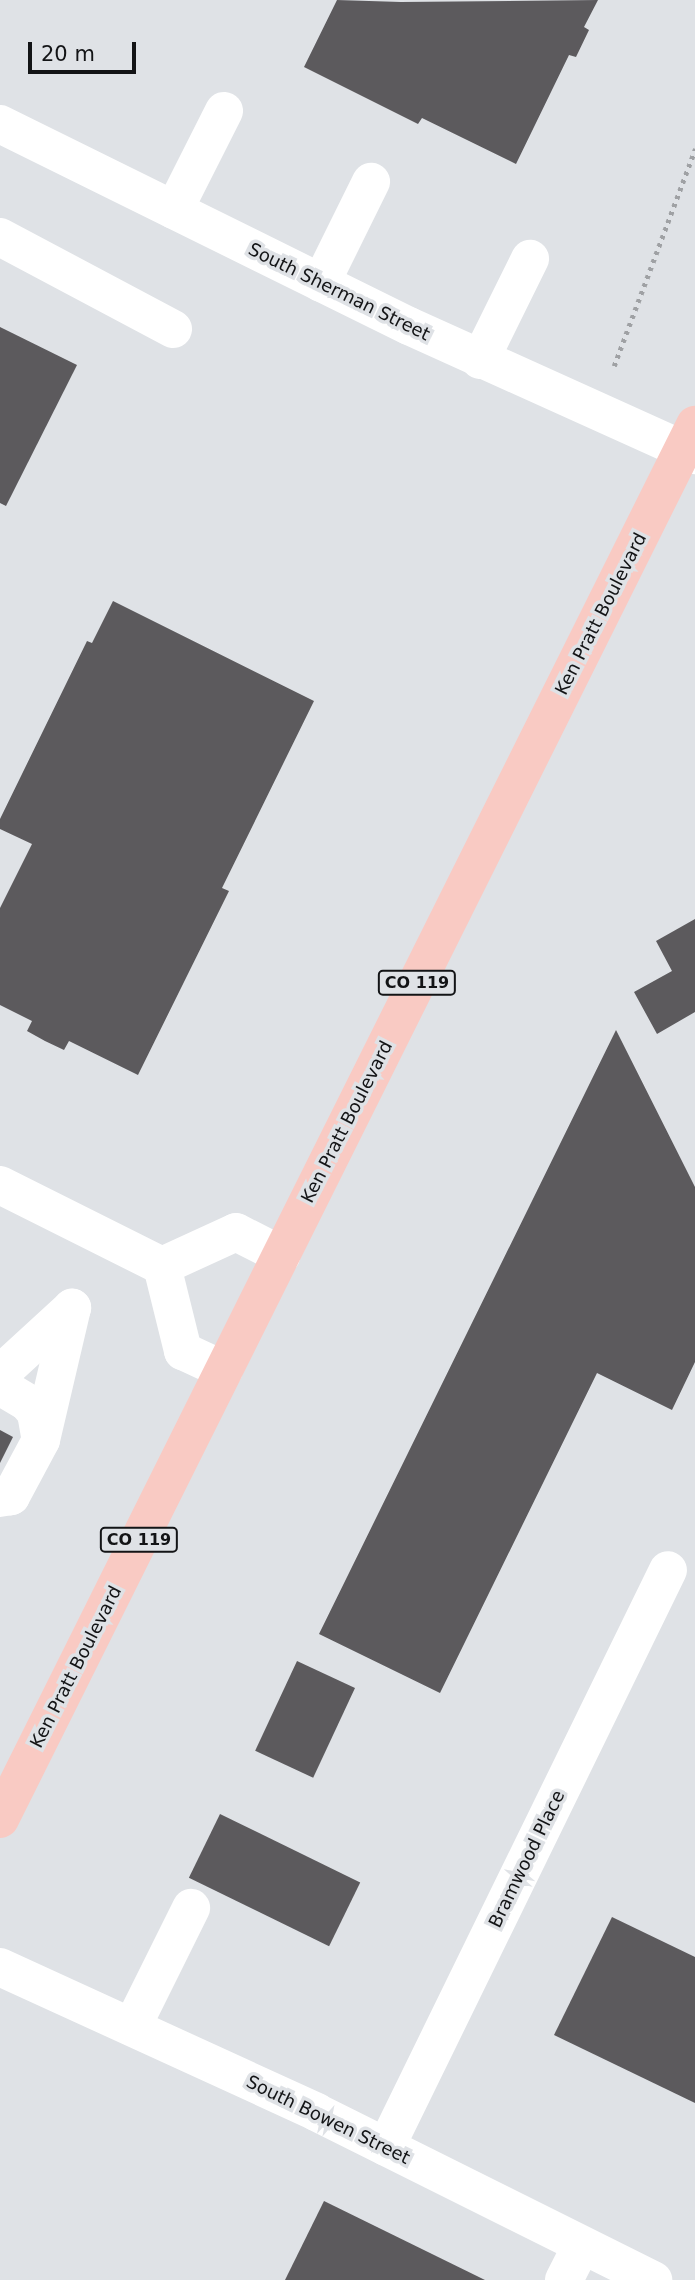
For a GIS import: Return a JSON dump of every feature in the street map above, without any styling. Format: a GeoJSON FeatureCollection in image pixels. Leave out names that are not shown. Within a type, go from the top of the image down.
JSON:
{"type":"FeatureCollection","features":[{"type":"Feature","properties":{"kind":"highway","name":"Ken Pratt Boulevard"},"geometry":{"type":"LineString","coordinates":[[0,1819],[691,443]]}},
{"type":"Feature","properties":{"kind":"street"},"geometry":{"type":"LineString","coordinates":[[174,210],[224,111]]}},
{"type":"Feature","properties":{"kind":"street","name":"South Sherman Street"},"geometry":{"type":"LineString","coordinates":[[0,124],[480,360],[691,443]]}},
{"type":"Feature","properties":{"kind":"street"},"geometry":{"type":"LineString","coordinates":[[321,283],[371,181]]}},
{"type":"Feature","properties":{"kind":"street"},"geometry":{"type":"LineString","coordinates":[[0,237],[173,329]]}},
{"type":"Feature","properties":{"kind":"street"},"geometry":{"type":"LineString","coordinates":[[480,360],[530,259]]}},
{"type":"Feature","properties":{"kind":"street"},"geometry":{"type":"LineString","coordinates":[[0,1185],[162,1266],[183,1350],[224,1370]]}},
{"type":"Feature","properties":{"kind":"street"},"geometry":{"type":"LineString","coordinates":[[162,1266],[236,1231],[281,1255]]}},
{"type":"Feature","properties":{"kind":"street"},"geometry":{"type":"LineString","coordinates":[[0,1374],[72,1308],[41,1440],[11,1496],[0,1498]]}},
{"type":"Feature","properties":{"kind":"street"},"geometry":{"type":"LineString","coordinates":[[0,1385],[19,1395],[36,1413],[41,1440]]}},
{"type":"Feature","properties":{"kind":"street","name":"Bramwood Place"},"geometry":{"type":"LineString","coordinates":[[386,2147],[668,1570]]}},
{"type":"Feature","properties":{"kind":"street"},"geometry":{"type":"LineString","coordinates":[[132,2027],[191,1908]]}},
{"type":"Feature","properties":{"kind":"street","name":"South Bowen Street"},"geometry":{"type":"LineString","coordinates":[[0,1967],[386,2147],[653,2280]]}},
{"type":"Feature","properties":{"kind":"street"},"geometry":{"type":"LineString","coordinates":[[564,2280],[582,2245]]}},
{"type":"Feature","properties":{"kind":"path"},"geometry":{"type":"LineString","coordinates":[[614,366],[695,149]]}},
{"type":"Feature","properties":{"kind":"building"},"geometry":{"type":"Polygon","coordinates":[[[337,0],[598,0],[584,27],[589,30],[576,57],[569,55],[516,164],[422,118],[418,124],[304,67],[337,0]]]}},
{"type":"Feature","properties":{"kind":"building"},"geometry":{"type":"Polygon","coordinates":[[[0,327],[77,365],[6,506],[0,503],[0,327]]]}},
{"type":"Feature","properties":{"kind":"building"},"geometry":{"type":"Polygon","coordinates":[[[113,601],[314,701],[222,888],[229,891],[138,1075],[69,1041],[64,1050],[45,1041],[27,1031],[32,1021],[0,1005],[0,908],[32,844],[0,829],[0,819],[87,641],[92,643],[113,601]]]}},
{"type":"Feature","properties":{"kind":"building"},"geometry":{"type":"Polygon","coordinates":[[[695,919],[695,1012],[657,1034],[634,992],[672,971],[656,941],[695,919]]]}},
{"type":"Feature","properties":{"kind":"building"},"geometry":{"type":"Polygon","coordinates":[[[616,1030],[695,1187],[695,1362],[672,1410],[597,1373],[440,1693],[319,1634],[616,1030]]]}},
{"type":"Feature","properties":{"kind":"building"},"geometry":{"type":"Polygon","coordinates":[[[0,1430],[13,1437],[0,1463],[0,1430]]]}},
{"type":"Feature","properties":{"kind":"building"},"geometry":{"type":"Polygon","coordinates":[[[297,1661],[355,1688],[313,1778],[255,1751],[297,1661]]]}},
{"type":"Feature","properties":{"kind":"building"},"geometry":{"type":"Polygon","coordinates":[[[220,1814],[360,1882],[329,1946],[189,1878],[220,1814]]]}},
{"type":"Feature","properties":{"kind":"building"},"geometry":{"type":"Polygon","coordinates":[[[612,1917],[695,1957],[695,2103],[554,2035],[612,1917]]]}},
{"type":"Feature","properties":{"kind":"building"},"geometry":{"type":"Polygon","coordinates":[[[324,2201],[485,2280],[285,2280],[324,2201]]]}}]}
